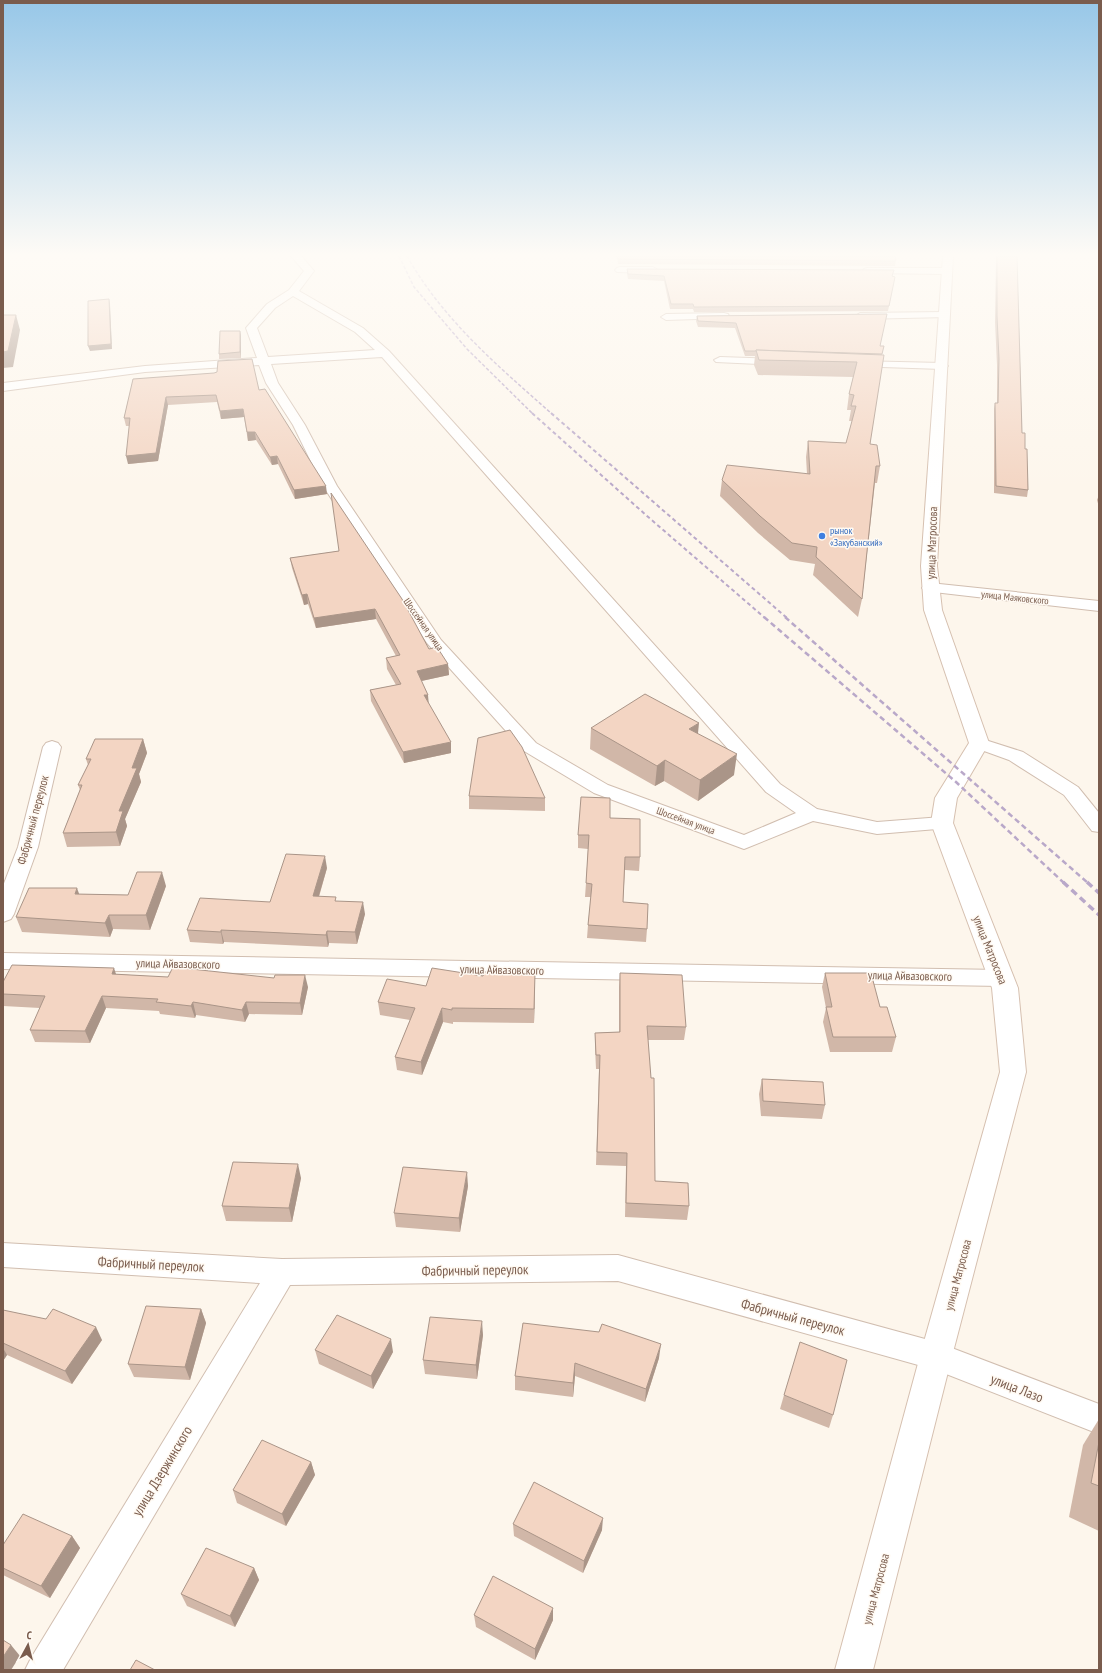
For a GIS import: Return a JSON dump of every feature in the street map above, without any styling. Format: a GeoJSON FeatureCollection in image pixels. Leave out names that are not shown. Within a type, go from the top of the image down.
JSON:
{"type":"FeatureCollection","features":[{"type":"Feature","properties":{"kind":"main road","name":"улица Матросова"},"geometry":{"type":"LineString","coordinates":[[854,1670],[1012,1072],[1005,988],[970,900],[942,823],[946,798],[979,744],[933,610],[930,588],[929,566],[943,334]]}},
{"type":"Feature","properties":{"kind":"street","name":"Шоссейная улица"},"geometry":{"type":"LineString","coordinates":[[253,334],[272,383],[299,425],[330,486],[435,643],[530,747],[601,789],[744,842],[811,814]]}},
{"type":"Feature","properties":{"kind":"street"},"geometry":{"type":"LineString","coordinates":[[364,334],[385,353],[773,788],[811,814],[877,828],[942,823]]}},
{"type":"Feature","properties":{"kind":"street"},"geometry":{"type":"LineString","coordinates":[[3,388],[145,369],[385,353]]}},
{"type":"Feature","properties":{"kind":"street"},"geometry":{"type":"LineString","coordinates":[[720,360],[791,362]]}},
{"type":"Feature","properties":{"kind":"street"},"geometry":{"type":"LineString","coordinates":[[847,364],[942,366]]}},
{"type":"Feature","properties":{"kind":"street","name":"улица Маяковского"},"geometry":{"type":"LineString","coordinates":[[930,588],[1099,606]]}},
{"type":"Feature","properties":{"kind":"street"},"geometry":{"type":"LineString","coordinates":[[979,744],[1016,756],[1070,791],[1099,826]]}},
{"type":"Feature","properties":{"kind":"street","name":"Фабричный переулок"},"geometry":{"type":"LineString","coordinates":[[3,914],[28,847],[52,747]]}},
{"type":"Feature","properties":{"kind":"street","name":"улица Айвазовского"},"geometry":{"type":"LineString","coordinates":[[3,962],[1002,978]]}},
{"type":"Feature","properties":{"kind":"street","name":"Фабричный переулок"},"geometry":{"type":"LineString","coordinates":[[3,1256],[282,1272],[618,1268],[936,1356]]}},
{"type":"Feature","properties":{"kind":"street","name":"улица Дзержинского"},"geometry":{"type":"LineString","coordinates":[[43,1670],[282,1272]]}},
{"type":"Feature","properties":{"kind":"street","name":"улица Лазо"},"geometry":{"type":"LineString","coordinates":[[936,1356],[1099,1419]]}},
{"type":"Feature","properties":{"kind":"building"},"geometry":{"type":"Polygon","coordinates":[[[3,334],[12,334],[8,351],[3,352],[3,334]]]}},
{"type":"Feature","properties":{"kind":"building"},"geometry":{"type":"Polygon","coordinates":[[[88,334],[111,334],[111,344],[88,346],[88,334]]]}},
{"type":"Feature","properties":{"kind":"building"},"geometry":{"type":"Polygon","coordinates":[[[220,334],[240,334],[240,352],[219,354],[220,334]]]}},
{"type":"Feature","properties":{"kind":"building"},"geometry":{"type":"Polygon","coordinates":[[[740,334],[883,334],[880,346],[884,346],[882,354],[756,350],[745,351],[740,334]]]}},
{"type":"Feature","properties":{"kind":"building"},"geometry":{"type":"Polygon","coordinates":[[[998,334],[1019,334],[1022,433],[1025,433],[1025,449],[1027,449],[1028,490],[996,486],[995,403],[998,403],[998,334]]]}},
{"type":"Feature","properties":{"kind":"building"},"geometry":{"type":"Polygon","coordinates":[[[756,350],[884,355],[870,444],[877,445],[880,466],[876,466],[862,599],[816,557],[817,547],[792,543],[760,516],[722,480],[727,465],[810,474],[808,441],[846,443],[856,406],[851,406],[854,395],[849,394],[857,362],[759,360],[756,350]]]}},
{"type":"Feature","properties":{"kind":"building"},"geometry":{"type":"Polygon","coordinates":[[[252,359],[259,390],[265,389],[326,486],[294,490],[277,456],[270,457],[255,432],[247,432],[243,409],[220,411],[216,395],[166,397],[156,453],[126,456],[130,418],[124,418],[133,379],[214,373],[217,372],[218,361],[252,359]]]}},
{"type":"Feature","properties":{"kind":"building"},"geometry":{"type":"Polygon","coordinates":[[[331,493],[402,599],[429,649],[437,647],[448,664],[417,671],[428,695],[424,695],[451,742],[403,752],[370,690],[401,684],[386,658],[400,655],[375,609],[314,618],[307,594],[302,595],[290,558],[339,551],[331,493]]]}},
{"type":"Feature","properties":{"kind":"building"},"geometry":{"type":"Polygon","coordinates":[[[645,694],[699,723],[689,729],[737,754],[700,780],[665,760],[657,766],[591,728],[645,694]]]}},
{"type":"Feature","properties":{"kind":"building"},"geometry":{"type":"Polygon","coordinates":[[[510,730],[522,747],[545,798],[469,796],[478,738],[510,730]]]}},
{"type":"Feature","properties":{"kind":"building"},"geometry":{"type":"Polygon","coordinates":[[[95,739],[143,739],[132,768],[137,768],[119,811],[123,811],[116,832],[63,833],[82,785],[78,785],[91,759],[86,759],[95,739]]]}},
{"type":"Feature","properties":{"kind":"building"},"geometry":{"type":"Polygon","coordinates":[[[581,797],[610,798],[610,818],[640,819],[640,857],[625,857],[623,902],[648,904],[647,929],[588,925],[592,884],[586,883],[589,835],[578,835],[581,797]]]}},
{"type":"Feature","properties":{"kind":"building"},"geometry":{"type":"Polygon","coordinates":[[[286,854],[325,856],[313,896],[336,897],[335,901],[363,902],[355,932],[327,931],[326,935],[221,930],[221,932],[187,930],[200,898],[270,902],[286,854]]]}},
{"type":"Feature","properties":{"kind":"building"},"geometry":{"type":"Polygon","coordinates":[[[137,872],[162,872],[146,915],[109,915],[105,923],[16,917],[29,888],[77,888],[75,894],[128,895],[137,872]]]}},
{"type":"Feature","properties":{"kind":"building"},"geometry":{"type":"Polygon","coordinates":[[[12,965],[114,968],[112,974],[168,977],[173,967],[274,978],[275,975],[305,975],[300,1003],[246,1002],[242,1010],[193,1002],[191,1006],[156,1002],[158,999],[102,996],[85,1031],[30,1030],[45,996],[3,994],[3,982],[12,965]]]}},
{"type":"Feature","properties":{"kind":"building"},"geometry":{"type":"Polygon","coordinates":[[[432,968],[483,976],[484,972],[535,973],[534,1009],[452,1008],[452,1010],[442,1008],[421,1062],[395,1057],[415,1008],[378,1002],[387,979],[426,986],[432,968]]]}},
{"type":"Feature","properties":{"kind":"building"},"geometry":{"type":"Polygon","coordinates":[[[620,973],[682,975],[686,1027],[647,1026],[651,1078],[654,1078],[655,1181],[688,1183],[689,1206],[626,1203],[627,1153],[597,1152],[600,1055],[596,1055],[595,1033],[620,1032],[620,973]]]}},
{"type":"Feature","properties":{"kind":"building"},"geometry":{"type":"Polygon","coordinates":[[[825,973],[871,973],[880,1007],[887,1007],[896,1037],[833,1037],[826,1007],[832,1007],[825,973]]]}},
{"type":"Feature","properties":{"kind":"building"},"geometry":{"type":"Polygon","coordinates":[[[762,1079],[823,1082],[825,1105],[763,1101],[762,1079]]]}},
{"type":"Feature","properties":{"kind":"building"},"geometry":{"type":"Polygon","coordinates":[[[233,1162],[298,1164],[289,1208],[222,1206],[233,1162]]]}},
{"type":"Feature","properties":{"kind":"building"},"geometry":{"type":"Polygon","coordinates":[[[403,1167],[467,1172],[459,1218],[394,1213],[403,1167]]]}},
{"type":"Feature","properties":{"kind":"building"},"geometry":{"type":"Polygon","coordinates":[[[146,1306],[201,1309],[185,1367],[128,1364],[146,1306]]]}},
{"type":"Feature","properties":{"kind":"building"},"geometry":{"type":"Polygon","coordinates":[[[53,1309],[96,1327],[65,1371],[3,1343],[3,1310],[46,1319],[53,1309]]]}},
{"type":"Feature","properties":{"kind":"building"},"geometry":{"type":"Polygon","coordinates":[[[337,1315],[391,1339],[371,1376],[315,1350],[337,1315]]]}},
{"type":"Feature","properties":{"kind":"building"},"geometry":{"type":"Polygon","coordinates":[[[430,1317],[482,1321],[476,1365],[423,1360],[430,1317]]]}},
{"type":"Feature","properties":{"kind":"building"},"geometry":{"type":"Polygon","coordinates":[[[523,1323],[599,1332],[602,1324],[661,1344],[646,1389],[575,1363],[573,1383],[515,1376],[523,1323]]]}},
{"type":"Feature","properties":{"kind":"building"},"geometry":{"type":"Polygon","coordinates":[[[800,1342],[847,1360],[833,1415],[784,1395],[800,1342]]]}},
{"type":"Feature","properties":{"kind":"building"},"geometry":{"type":"Polygon","coordinates":[[[262,1440],[311,1462],[282,1514],[233,1490],[262,1440]]]}},
{"type":"Feature","properties":{"kind":"building"},"geometry":{"type":"Polygon","coordinates":[[[1099,1442],[1099,1486],[1091,1483],[1099,1442]]]}},
{"type":"Feature","properties":{"kind":"building"},"geometry":{"type":"Polygon","coordinates":[[[534,1482],[603,1518],[584,1561],[513,1524],[534,1482]]]}},
{"type":"Feature","properties":{"kind":"building"},"geometry":{"type":"Polygon","coordinates":[[[23,1514],[72,1536],[41,1586],[3,1568],[3,1545],[23,1514]]]}},
{"type":"Feature","properties":{"kind":"building"},"geometry":{"type":"Polygon","coordinates":[[[206,1548],[254,1568],[230,1616],[181,1594],[206,1548]]]}},
{"type":"Feature","properties":{"kind":"building"},"geometry":{"type":"Polygon","coordinates":[[[493,1576],[553,1608],[535,1649],[474,1615],[493,1576]]]}},
{"type":"Feature","properties":{"kind":"building"},"geometry":{"type":"Polygon","coordinates":[[[3,1640],[11,1645],[3,1657],[3,1640]]]}},
{"type":"Feature","properties":{"kind":"building"},"geometry":{"type":"Polygon","coordinates":[[[136,1660],[155,1670],[130,1670],[136,1660]]]}},
{"type":"Feature","properties":{"kind":"railway"},"geometry":{"type":"LineString","coordinates":[[454,334],[467,349],[533,414]]}},
{"type":"Feature","properties":{"kind":"railway"},"geometry":{"type":"LineString","coordinates":[[466,334],[492,360],[552,414]]}},
{"type":"Feature","properties":{"kind":"railway"},"geometry":{"type":"LineString","coordinates":[[532,413],[647,516],[765,618]]}},
{"type":"Feature","properties":{"kind":"railway"},"geometry":{"type":"LineString","coordinates":[[551,413],[787,618]]}},
{"type":"Feature","properties":{"kind":"railway"},"geometry":{"type":"LineString","coordinates":[[764,617],[956,782],[1064,883]]}},
{"type":"Feature","properties":{"kind":"railway"},"geometry":{"type":"LineString","coordinates":[[785,617],[1088,883]]}},
{"type":"Feature","properties":{"kind":"railway"},"geometry":{"type":"LineString","coordinates":[[1063,882],[1099,915]]}},
{"type":"Feature","properties":{"kind":"railway"},"geometry":{"type":"LineString","coordinates":[[1087,882],[1099,893]]}},
{"type":"Feature","properties":{"kind":"place","name":"рынок «Закубанский»"},"geometry":{"type":"Point","coordinates":[822,536]}}]}
